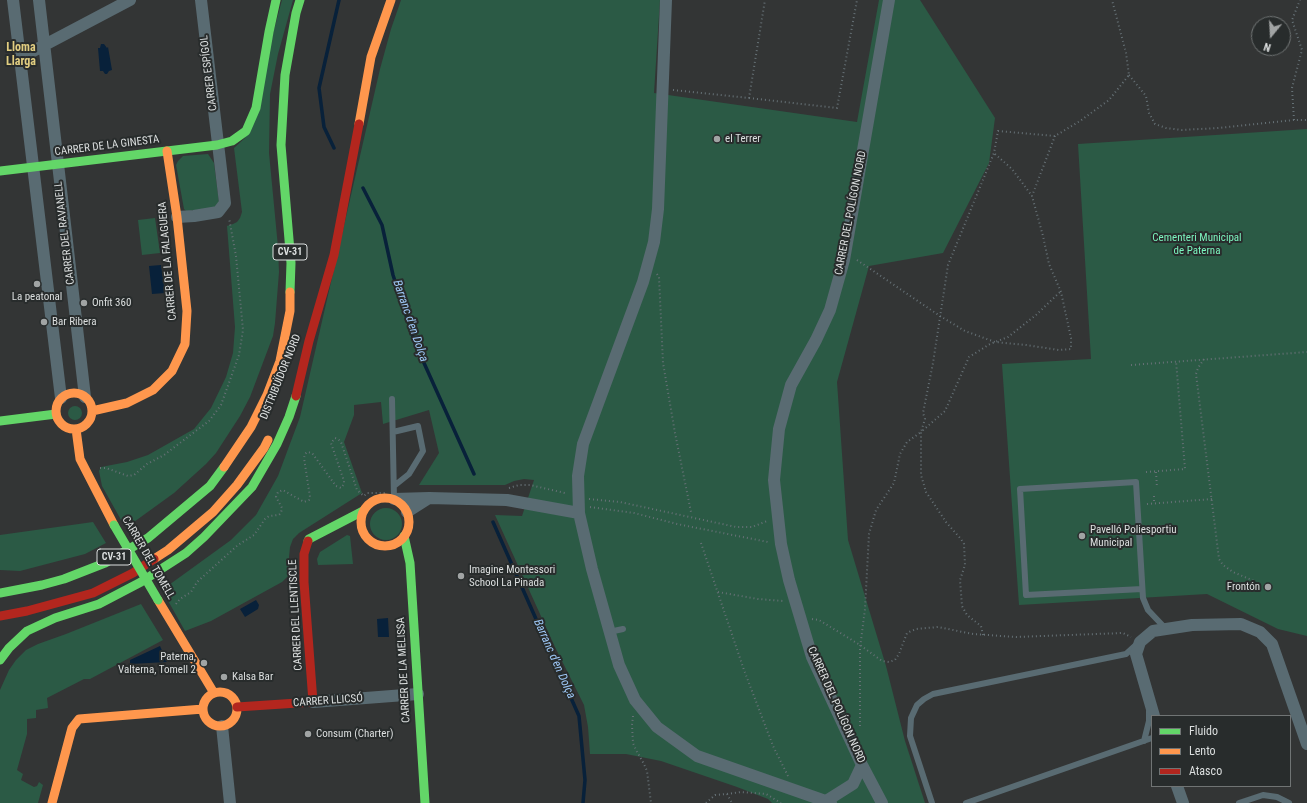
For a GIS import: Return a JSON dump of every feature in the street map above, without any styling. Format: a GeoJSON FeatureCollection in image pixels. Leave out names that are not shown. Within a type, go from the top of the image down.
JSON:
{"type":"FeatureCollection","features":[{"type":"Feature","properties":{"kind":"main road","name":"CARRER DE LA GINESTA"},"geometry":{"type":"LineString","coordinates":[[0,171],[217,145],[232,141],[246,131],[256,108],[276,0]]}},
{"type":"Feature","properties":{"kind":"main road","name":"DISTRIBUÏDOR NORD"},"geometry":{"type":"LineString","coordinates":[[0,593],[64,579],[105,562],[148,538],[210,486],[252,427],[267,395],[280,361],[290,311],[291,263],[281,145],[284,75],[300,0]]}},
{"type":"Feature","properties":{"kind":"main road","name":"DISTRIBUÏDOR NORD"},"geometry":{"type":"LineString","coordinates":[[0,616],[27,611],[93,593],[133,574],[168,550],[213,512],[237,485],[264,448],[281,414],[309,340],[334,255],[371,57],[391,0]]}},
{"type":"Feature","properties":{"kind":"main road","name":"CARRER DE LA FALAGUERA"},"geometry":{"type":"LineString","coordinates":[[92,410],[127,403],[153,390],[172,371],[185,344],[187,311],[177,217],[167,151]]}},
{"type":"Feature","properties":{"kind":"main road"},"geometry":{"type":"LineString","coordinates":[[0,660],[9,648],[27,631],[55,618],[99,604],[141,582],[186,553],[226,515],[252,487],[277,444],[289,417],[298,389],[309,340]]}},
{"type":"Feature","properties":{"kind":"main road"},"geometry":{"type":"LineString","coordinates":[[70,394],[85,397],[91,405],[92,410],[91,417],[87,423],[83,427],[76,429],[70,429],[64,426],[56,414],[57,405],[61,398],[70,394]]}},
{"type":"Feature","properties":{"kind":"main road"},"geometry":{"type":"LineString","coordinates":[[0,422],[56,414]]}},
{"type":"Feature","properties":{"kind":"main road","name":"CARRER DEL TOMELL"},"geometry":{"type":"LineString","coordinates":[[76,429],[80,459],[114,525],[214,693]]}},
{"type":"Feature","properties":{"kind":"main road"},"geometry":{"type":"LineString","coordinates":[[387,497],[394,499],[400,502],[407,512],[409,525],[407,531],[398,542],[391,545],[383,546],[376,544],[369,540],[361,527],[363,511],[367,505],[380,498],[387,497]]}},
{"type":"Feature","properties":{"kind":"main road","name":"CARRER DEL LLENTISCLE"},"geometry":{"type":"LineString","coordinates":[[312,702],[304,582],[304,554],[309,539],[363,511]]}},
{"type":"Feature","properties":{"kind":"main road","name":"CARRER DE LA MELISSA"},"geometry":{"type":"LineString","coordinates":[[404,536],[410,563],[424,803]]}},
{"type":"Feature","properties":{"kind":"main road"},"geometry":{"type":"LineString","coordinates":[[214,693],[224,693],[233,697],[237,706],[236,716],[231,723],[222,726],[215,726],[204,716],[203,708],[206,699],[214,693]]}},
{"type":"Feature","properties":{"kind":"main road","name":"CARRER LLICSÓ"},"geometry":{"type":"LineString","coordinates":[[237,706],[312,702]]}},
{"type":"Feature","properties":{"kind":"main road"},"geometry":{"type":"LineString","coordinates":[[52,803],[72,728],[79,719],[203,708]]}},
{"type":"Feature","properties":{"kind":"street"},"geometry":{"type":"LineString","coordinates":[[13,0],[61,398]]}},
{"type":"Feature","properties":{"kind":"street","name":"CARRER DEL RAVANELL"},"geometry":{"type":"LineString","coordinates":[[39,0],[85,397]]}},
{"type":"Feature","properties":{"kind":"street"},"geometry":{"type":"LineString","coordinates":[[20,58],[130,0]]}},
{"type":"Feature","properties":{"kind":"street","name":"CARRER ESPÍGOL"},"geometry":{"type":"LineString","coordinates":[[201,0],[224,203]]}},
{"type":"Feature","properties":{"kind":"street"},"geometry":{"type":"LineString","coordinates":[[666,0],[658,209],[654,242],[643,282],[582,444],[578,476],[579,506],[592,569],[619,665],[636,700],[657,727],[697,756],[828,802],[853,784],[862,764]]}},
{"type":"Feature","properties":{"kind":"street","name":"CARRER DEL POLÍGON NORD"},"geometry":{"type":"LineString","coordinates":[[882,803],[812,657],[789,580],[781,544],[774,480],[779,429],[791,385],[816,340],[830,310],[844,260],[889,0]]}},
{"type":"Feature","properties":{"kind":"street"},"geometry":{"type":"LineString","coordinates":[[177,217],[218,212],[224,203]]}},
{"type":"Feature","properties":{"kind":"street"},"geometry":{"type":"LineString","coordinates":[[394,499],[429,498],[506,500],[579,506]]}},
{"type":"Feature","properties":{"kind":"street"},"geometry":{"type":"LineString","coordinates":[[407,512],[429,498]]}},
{"type":"Feature","properties":{"kind":"street"},"geometry":{"type":"LineString","coordinates":[[1154,715],[1136,654],[1140,642],[1153,631],[1192,625],[1241,624],[1260,632],[1272,644],[1307,744]]}},
{"type":"Feature","properties":{"kind":"street","name":"CARRER LLICSÓ"},"geometry":{"type":"LineString","coordinates":[[312,702],[418,694]]}},
{"type":"Feature","properties":{"kind":"street"},"geometry":{"type":"LineString","coordinates":[[222,726],[230,803]]}},
{"type":"Feature","properties":{"kind":"street"},"geometry":{"type":"LineString","coordinates":[[1177,787],[1183,803]]}},
{"type":"Feature","properties":{"kind":"lane"},"geometry":{"type":"LineString","coordinates":[[392,399],[394,499]]}},
{"type":"Feature","properties":{"kind":"lane"},"geometry":{"type":"LineString","coordinates":[[393,432],[418,426],[423,451],[409,474],[394,486]]}},
{"type":"Feature","properties":{"kind":"lane"},"geometry":{"type":"LineString","coordinates":[[1142,589],[1026,595],[1020,489],[1136,482],[1143,598],[1148,610],[1166,629]]}},
{"type":"Feature","properties":{"kind":"lane"},"geometry":{"type":"LineString","coordinates":[[609,632],[623,629]]}},
{"type":"Feature","properties":{"kind":"lane"},"geometry":{"type":"LineString","coordinates":[[932,803],[910,736],[911,718],[917,705],[924,699],[932,694],[1126,654],[1140,642]]}},
{"type":"Feature","properties":{"kind":"lane"},"geometry":{"type":"LineString","coordinates":[[1144,741],[1149,721],[1149,702]]}},
{"type":"Feature","properties":{"kind":"lane"},"geometry":{"type":"LineString","coordinates":[[966,803],[1151,738]]}},
{"type":"Feature","properties":{"kind":"lane"},"geometry":{"type":"LineString","coordinates":[[1240,803],[1263,795],[1277,797],[1289,803]]}},
{"type":"Feature","properties":{"kind":"path"},"geometry":{"type":"LineString","coordinates":[[749,98],[765,0]]}},
{"type":"Feature","properties":{"kind":"path"},"geometry":{"type":"LineString","coordinates":[[662,88],[837,108],[857,0]]}},
{"type":"Feature","properties":{"kind":"path"},"geometry":{"type":"LineString","coordinates":[[1112,0],[1126,53],[1129,75],[1146,96],[1149,113],[1155,124],[1166,128],[1182,130],[1307,120]]}},
{"type":"Feature","properties":{"kind":"path"},"geometry":{"type":"LineString","coordinates":[[1294,120],[1292,88],[1302,50],[1292,20],[1300,0]]}},
{"type":"Feature","properties":{"kind":"path"},"geometry":{"type":"LineString","coordinates":[[983,635],[981,626],[967,615],[962,606],[960,580],[965,565],[964,544],[946,522],[926,492],[921,475],[921,432],[925,419],[923,413],[933,363],[948,265],[994,153],[998,131],[1055,136],[1080,121],[1109,100],[1129,75]]}},
{"type":"Feature","properties":{"kind":"path"},"geometry":{"type":"LineString","coordinates":[[1032,196],[1055,136]]}},
{"type":"Feature","properties":{"kind":"path"},"geometry":{"type":"LineString","coordinates":[[857,260],[940,316],[966,331],[995,342],[1059,350],[1071,349],[1071,338],[1061,292],[1049,264],[1032,196],[1012,169],[994,153]]}},
{"type":"Feature","properties":{"kind":"path"},"geometry":{"type":"LineString","coordinates":[[87,473],[96,468],[106,468],[128,476],[134,475],[148,464],[164,455],[209,421],[221,405],[239,356],[243,330],[236,256],[230,220],[224,203]]}},
{"type":"Feature","properties":{"kind":"path"},"geometry":{"type":"LineString","coordinates":[[649,262],[659,277],[663,363],[691,512]]}},
{"type":"Feature","properties":{"kind":"path"},"geometry":{"type":"LineString","coordinates":[[860,726],[860,645],[865,609],[869,534],[876,510],[894,483],[900,454],[907,442],[945,411],[970,357],[990,344],[1008,337],[1036,315],[1061,292]]}},
{"type":"Feature","properties":{"kind":"path"},"geometry":{"type":"LineString","coordinates":[[1131,364],[1307,352]]}},
{"type":"Feature","properties":{"kind":"path"},"geometry":{"type":"LineString","coordinates":[[1204,360],[1198,368],[1196,374],[1219,559],[1223,565],[1233,572],[1254,581]]}},
{"type":"Feature","properties":{"kind":"path"},"geometry":{"type":"LineString","coordinates":[[1146,472],[1184,469],[1176,362]]}},
{"type":"Feature","properties":{"kind":"path"},"geometry":{"type":"LineString","coordinates":[[165,612],[173,607],[180,599],[189,595],[197,582],[238,546],[254,535],[265,518],[268,516],[279,515],[281,513],[282,508],[276,497],[278,492],[283,490],[304,502],[309,500],[310,497],[304,458],[304,454],[307,452],[312,453],[336,486],[341,488],[344,481],[331,443],[335,438],[338,439],[357,490],[364,496]]}},
{"type":"Feature","properties":{"kind":"path"},"geometry":{"type":"LineString","coordinates":[[1156,472],[1157,488]]}},
{"type":"Feature","properties":{"kind":"path"},"geometry":{"type":"LineString","coordinates":[[1154,496],[1154,504]]}},
{"type":"Feature","properties":{"kind":"path"},"geometry":{"type":"LineString","coordinates":[[1147,504],[1212,499]]}},
{"type":"Feature","properties":{"kind":"path"},"geometry":{"type":"LineString","coordinates":[[579,506],[620,502],[736,527],[752,528],[766,522],[778,514]]}},
{"type":"Feature","properties":{"kind":"path"},"geometry":{"type":"LineString","coordinates":[[579,506],[634,513],[677,524],[781,544]]}},
{"type":"Feature","properties":{"kind":"path"},"geometry":{"type":"LineString","coordinates":[[701,543],[744,670],[770,739],[787,774]]}},
{"type":"Feature","properties":{"kind":"path"},"geometry":{"type":"LineString","coordinates":[[718,592],[758,599],[796,602]]}},
{"type":"Feature","properties":{"kind":"path"},"geometry":{"type":"LineString","coordinates":[[800,618],[819,620],[860,645],[882,661],[889,662],[895,660],[899,654],[907,633],[916,629],[938,627],[973,634],[1016,637],[1123,633],[1140,642]]}},
{"type":"Feature","properties":{"kind":"path"},"geometry":{"type":"LineString","coordinates":[[636,700],[632,725],[633,743],[647,771],[651,803]]}},
{"type":"Feature","properties":{"kind":"path"},"geometry":{"type":"LineString","coordinates":[[706,803],[715,796],[741,792],[766,794],[781,803]]}},
{"type":"Feature","properties":{"kind":"path"},"geometry":{"type":"LineString","coordinates":[[727,794],[732,803]]}},
{"type":"Feature","properties":{"kind":"green space"},"geometry":{"type":"Polygon","coordinates":[[[282,0],[293,0],[278,54],[270,94],[269,153],[279,272],[273,336],[250,397],[240,416],[216,453],[174,493],[125,527],[102,486],[99,471],[101,467],[127,462],[148,455],[194,429],[211,408],[226,377],[233,353],[235,327],[227,226],[237,222],[242,212],[234,148],[245,138],[282,0]]]}},
{"type":"Feature","properties":{"kind":"green space"},"geometry":{"type":"Polygon","coordinates":[[[401,0],[660,0],[654,93],[857,122],[879,0],[920,0],[995,118],[989,163],[943,253],[869,266],[837,382],[848,540],[886,666],[905,741],[925,803],[772,803],[768,799],[737,787],[661,761],[626,754],[590,754],[588,727],[584,705],[555,647],[495,515],[522,516],[534,480],[524,479],[505,485],[419,485],[439,453],[429,410],[383,424],[381,402],[354,405],[354,415],[344,442],[362,493],[299,533],[293,539],[290,547],[289,575],[282,582],[211,621],[185,631],[162,590],[231,540],[256,515],[278,476],[300,417],[380,69],[401,0]]]}},
{"type":"Feature","properties":{"kind":"green space","name":"Cementeri Municipal de Paterna"},"geometry":{"type":"Polygon","coordinates":[[[1307,129],[1307,636],[1278,629],[1207,594],[1019,605],[1002,364],[1091,359],[1078,144],[1307,129]]]}},
{"type":"Feature","properties":{"kind":"green space"},"geometry":{"type":"Polygon","coordinates":[[[208,154],[214,163],[219,202],[213,209],[186,211],[184,209],[176,165],[183,156],[208,154]]]}},
{"type":"Feature","properties":{"kind":"green space"},"geometry":{"type":"Polygon","coordinates":[[[155,218],[160,253],[142,255],[138,220],[155,218]]]}},
{"type":"Feature","properties":{"kind":"green space"},"geometry":{"type":"Polygon","coordinates":[[[72,406],[78,406],[82,410],[82,416],[78,420],[72,420],[68,416],[68,410],[72,406]]]}},
{"type":"Feature","properties":{"kind":"green space"},"geometry":{"type":"Polygon","coordinates":[[[383,508],[389,508],[399,515],[402,524],[401,530],[395,537],[389,540],[383,540],[373,533],[370,527],[370,521],[377,511],[383,508]]]}},
{"type":"Feature","properties":{"kind":"green space"},"geometry":{"type":"Polygon","coordinates":[[[93,522],[106,543],[85,554],[20,571],[0,570],[0,535],[93,522]]]}},
{"type":"Feature","properties":{"kind":"green space"},"geometry":{"type":"Polygon","coordinates":[[[347,535],[350,536],[353,564],[318,565],[317,559],[320,552],[347,535]]]}},
{"type":"Feature","properties":{"kind":"green space"},"geometry":{"type":"Polygon","coordinates":[[[141,604],[163,640],[90,679],[84,679],[47,698],[48,708],[36,710],[36,718],[27,719],[27,734],[17,770],[23,774],[21,780],[34,787],[37,786],[39,782],[43,785],[38,803],[0,803],[0,690],[9,670],[16,660],[26,650],[38,644],[141,604]]]}},
{"type":"Feature","properties":{"kind":"water"},"geometry":{"type":"Polygon","coordinates":[[[101,44],[104,44],[107,48],[108,47],[112,70],[107,74],[100,71],[98,48],[100,48],[101,44]]]}},
{"type":"Feature","properties":{"kind":"water"},"geometry":{"type":"Polygon","coordinates":[[[161,265],[165,293],[152,294],[149,266],[161,265]]]}},
{"type":"Feature","properties":{"kind":"water"},"geometry":{"type":"Polygon","coordinates":[[[256,600],[259,605],[258,609],[245,617],[240,609],[256,600]]]}},
{"type":"Feature","properties":{"kind":"water"},"geometry":{"type":"Polygon","coordinates":[[[388,618],[389,637],[378,637],[377,619],[388,618]]]}},
{"type":"Feature","properties":{"kind":"water"},"geometry":{"type":"Polygon","coordinates":[[[160,646],[167,662],[130,664],[130,660],[160,646]]]}},
{"type":"Feature","properties":{"kind":"waterway","name":"Barranc d'en Dolça"},"geometry":{"type":"LineString","coordinates":[[334,148],[324,127],[319,88],[339,0]]}},
{"type":"Feature","properties":{"kind":"waterway","name":"Barranc d'en Dolça"},"geometry":{"type":"LineString","coordinates":[[363,188],[382,225],[393,275],[415,343],[474,474]]}},
{"type":"Feature","properties":{"kind":"waterway","name":"Barranc d'en Dolça"},"geometry":{"type":"LineString","coordinates":[[493,522],[579,716],[585,780],[583,803]]}},
{"type":"Feature","properties":{"kind":"traffic: fast"},"geometry":{"type":"LineString","coordinates":[[0,171],[217,145],[232,141],[246,131],[256,108],[276,0]]}},
{"type":"Feature","properties":{"kind":"traffic: fast"},"geometry":{"type":"LineString","coordinates":[[290,292],[291,263],[281,145],[285,75],[296,13],[300,0]]}},
{"type":"Feature","properties":{"kind":"traffic: fast"},"geometry":{"type":"LineString","coordinates":[[0,660],[9,648],[27,631],[55,618],[99,604],[141,582],[186,553],[204,537],[252,487],[277,444],[289,417],[296,396]]}},
{"type":"Feature","properties":{"kind":"traffic: fast"},"geometry":{"type":"LineString","coordinates":[[0,421],[56,414]]}},
{"type":"Feature","properties":{"kind":"traffic: fast"},"geometry":{"type":"LineString","coordinates":[[0,593],[64,579],[105,563],[148,538],[210,486],[224,467]]}},
{"type":"Feature","properties":{"kind":"traffic: fast"},"geometry":{"type":"LineString","coordinates":[[308,541],[309,539],[363,511]]}},
{"type":"Feature","properties":{"kind":"traffic: fast"},"geometry":{"type":"LineString","coordinates":[[114,525],[158,600]]}},
{"type":"Feature","properties":{"kind":"traffic: fast"},"geometry":{"type":"LineString","coordinates":[[404,536],[410,563],[425,803]]}},
{"type":"Feature","properties":{"kind":"traffic: slow"},"geometry":{"type":"LineString","coordinates":[[359,124],[371,57],[391,0]]}},
{"type":"Feature","properties":{"kind":"traffic: slow"},"geometry":{"type":"LineString","coordinates":[[92,411],[127,403],[153,390],[172,371],[185,344],[187,311],[177,217],[167,151]]}},
{"type":"Feature","properties":{"kind":"traffic: slow"},"geometry":{"type":"LineString","coordinates":[[224,467],[251,427],[267,395],[280,361],[290,311],[290,292]]}},
{"type":"Feature","properties":{"kind":"traffic: slow"},"geometry":{"type":"LineString","coordinates":[[74,393],[87,398],[92,411],[87,424],[74,429],[61,424],[56,411],[61,398],[74,393]]}},
{"type":"Feature","properties":{"kind":"traffic: slow"},"geometry":{"type":"LineString","coordinates":[[76,429],[80,459],[114,525]]}},
{"type":"Feature","properties":{"kind":"traffic: slow"},"geometry":{"type":"LineString","coordinates":[[154,559],[168,550],[213,512],[237,485],[264,448],[268,440]]}},
{"type":"Feature","properties":{"kind":"traffic: slow"},"geometry":{"type":"LineString","coordinates":[[380,498],[390,498],[402,505],[409,517],[409,522],[409,527],[402,539],[390,546],[380,546],[372,542],[365,535],[361,527],[361,517],[365,509],[372,502],[380,498]]}},
{"type":"Feature","properties":{"kind":"traffic: slow"},"geometry":{"type":"LineString","coordinates":[[158,600],[214,693]]}},
{"type":"Feature","properties":{"kind":"traffic: slow"},"geometry":{"type":"LineString","coordinates":[[220,692],[226,693],[232,697],[236,703],[237,709],[236,715],[232,721],[226,725],[220,726],[214,725],[208,721],[204,715],[203,709],[204,703],[208,697],[214,693],[220,692]]}},
{"type":"Feature","properties":{"kind":"traffic: slow"},"geometry":{"type":"LineString","coordinates":[[52,803],[72,728],[79,719],[203,709]]}},
{"type":"Feature","properties":{"kind":"traffic: jam"},"geometry":{"type":"LineString","coordinates":[[296,396],[309,341],[334,255],[359,124]]}},
{"type":"Feature","properties":{"kind":"traffic: jam"},"geometry":{"type":"LineString","coordinates":[[237,707],[313,702],[304,582],[304,554],[308,541]]}},
{"type":"Feature","properties":{"kind":"traffic: jam"},"geometry":{"type":"LineString","coordinates":[[0,616],[27,611],[93,593],[133,573],[154,559]]}},
{"type":"Feature","properties":{"kind":"place","name":"el Terrer"},"geometry":{"type":"Point","coordinates":[717,139]}},
{"type":"Feature","properties":{"kind":"place","name":"La peatonal"},"geometry":{"type":"Point","coordinates":[37,284]}},
{"type":"Feature","properties":{"kind":"place","name":"Onfit 360"},"geometry":{"type":"Point","coordinates":[84,303]}},
{"type":"Feature","properties":{"kind":"place","name":"Bar Ribera"},"geometry":{"type":"Point","coordinates":[44,322]}},
{"type":"Feature","properties":{"kind":"place","name":"Pavelló Poliesportiu Municipal"},"geometry":{"type":"Point","coordinates":[1082,536]}},
{"type":"Feature","properties":{"kind":"place","name":"Imagine Montessori School La Pinada"},"geometry":{"type":"Point","coordinates":[461,576]}},
{"type":"Feature","properties":{"kind":"place","name":"Frontón"},"geometry":{"type":"Point","coordinates":[1268,587]}},
{"type":"Feature","properties":{"kind":"place","name":"Paterna, Valterna, Tomell 2"},"geometry":{"type":"Point","coordinates":[204,663]}},
{"type":"Feature","properties":{"kind":"place","name":"Kalsa Bar"},"geometry":{"type":"Point","coordinates":[224,677]}},
{"type":"Feature","properties":{"kind":"place","name":"Consum (Charter)"},"geometry":{"type":"Point","coordinates":[308,734]}},
{"type":"Feature","properties":{"kind":"district","name":"Lloma Llarga"},"geometry":{"type":"Point","coordinates":[21,55]}}]}
